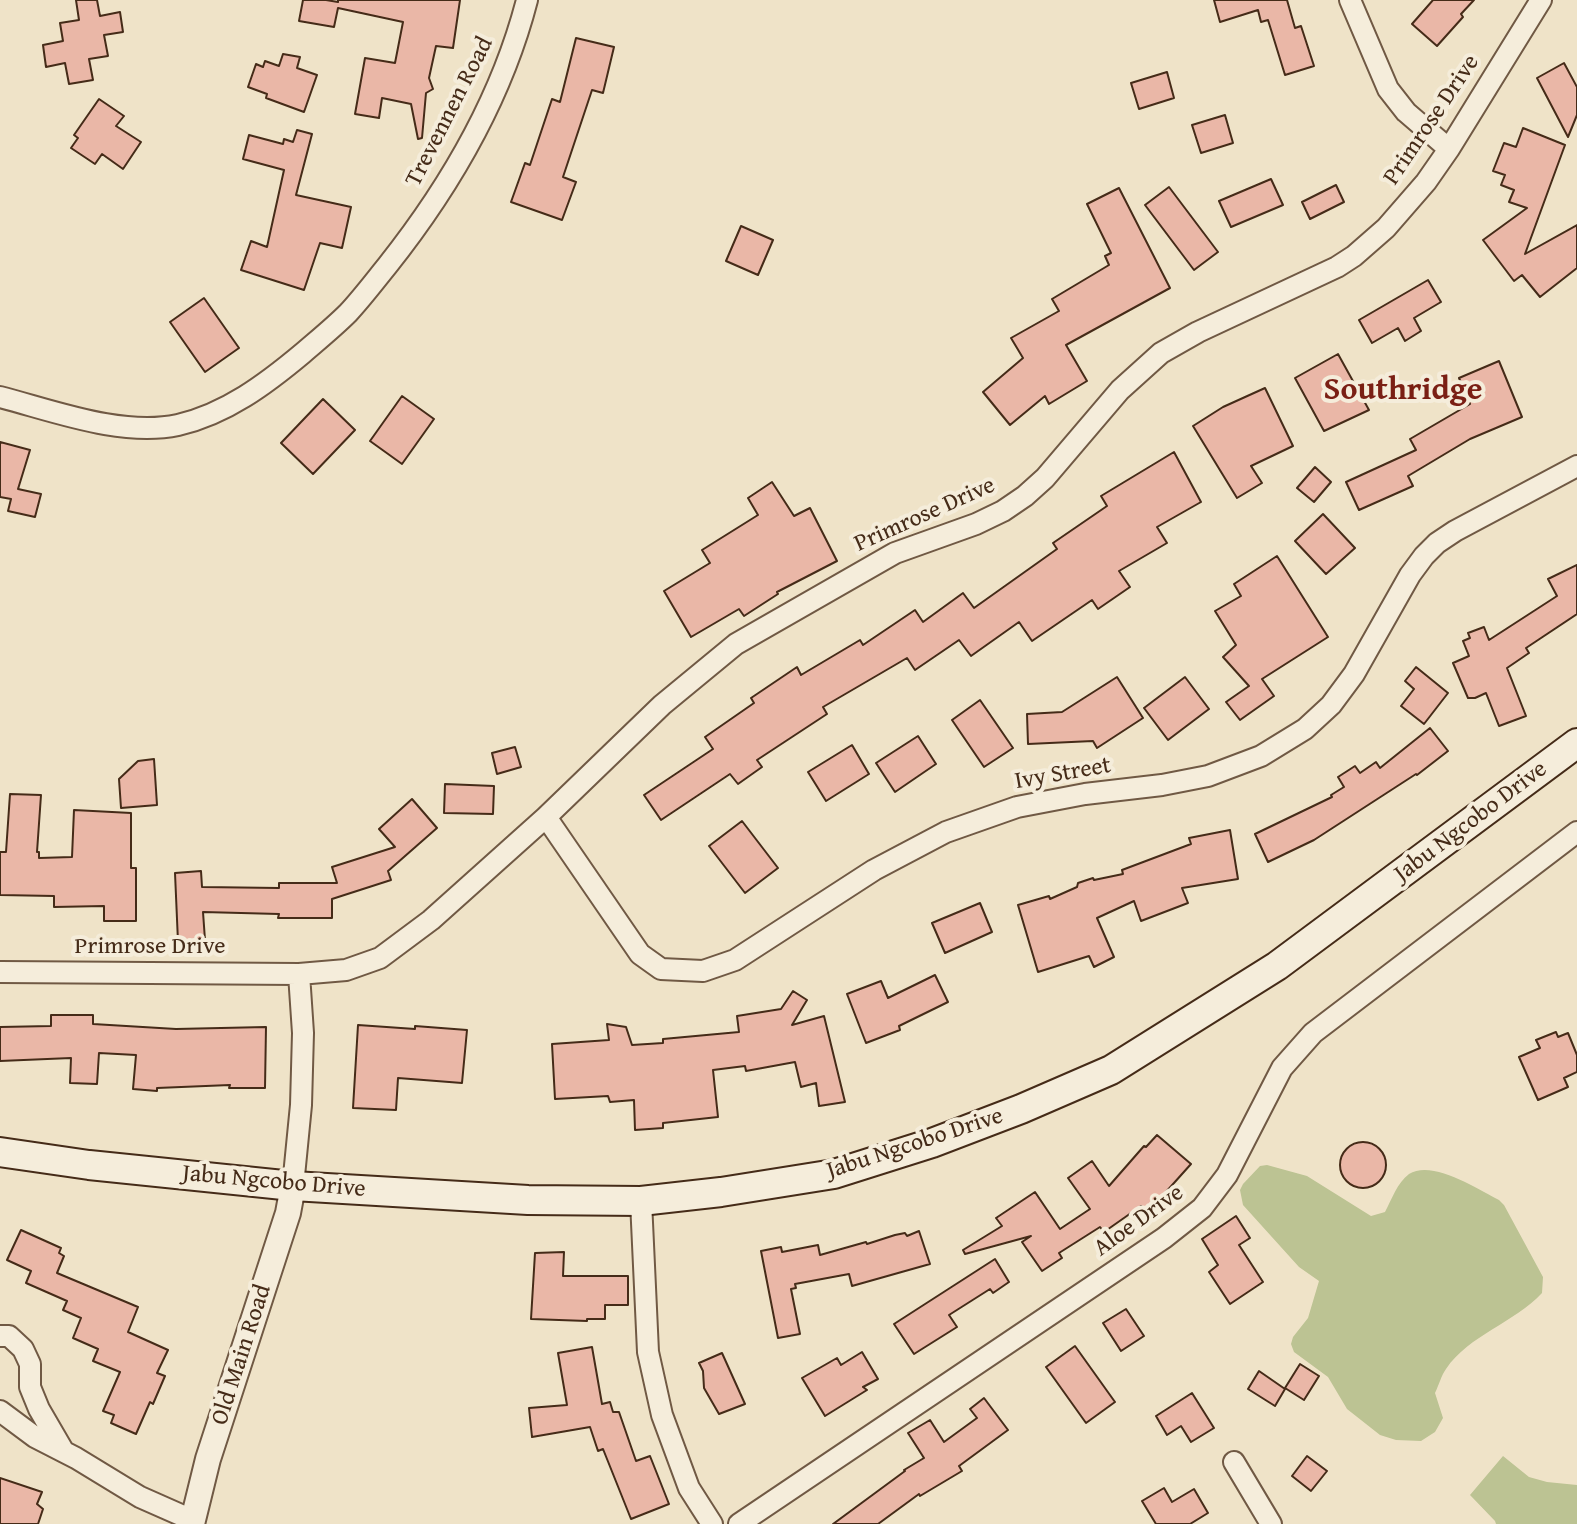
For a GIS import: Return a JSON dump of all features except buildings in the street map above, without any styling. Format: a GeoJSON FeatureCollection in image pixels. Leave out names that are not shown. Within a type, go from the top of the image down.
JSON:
{"type":"FeatureCollection","features":[{"type":"Feature","properties":{"kind":"main road","name":"Jabu Ngcobo Drive"},"geometry":{"type":"LineString","coordinates":[[0,1152],[89,1165],[293,1186],[528,1200],[641,1201],[834,1174],[932,1143],[1111,1070],[1277,966],[1577,743]]}},
{"type":"Feature","properties":{"kind":"street","name":"Trevennen Road"},"geometry":{"type":"LineString","coordinates":[[0,397],[102,424],[145,429],[178,425],[210,414],[246,397],[283,370],[349,311],[410,237],[449,180],[496,87],[518,34],[527,0]]}},
{"type":"Feature","properties":{"kind":"street"},"geometry":{"type":"LineString","coordinates":[[1350,0],[1388,89],[1406,112],[1449,149]]}},
{"type":"Feature","properties":{"kind":"street","name":"Primrose Drive"},"geometry":{"type":"LineString","coordinates":[[0,972],[299,974],[346,970],[380,958],[431,920],[546,817],[662,705],[736,644],[895,553],[1003,511],[1045,478],[1120,390],[1161,353],[1354,256],[1378,236],[1426,182],[1541,0]]}},
{"type":"Feature","properties":{"kind":"street","name":"Ivy Street"},"geometry":{"type":"LineString","coordinates":[[546,817],[640,954],[661,969],[703,971],[735,960],[874,870],[946,832],[1017,807],[1208,776],[1261,756],[1305,729],[1331,705],[1354,674],[1410,575],[1437,543],[1577,466]]}},
{"type":"Feature","properties":{"kind":"street","name":"Aloe Drive"},"geometry":{"type":"LineString","coordinates":[[739,1524],[1164,1238],[1202,1208],[1227,1175],[1282,1068],[1313,1033],[1577,832]]}},
{"type":"Feature","properties":{"kind":"street"},"geometry":{"type":"LineString","coordinates":[[293,1186],[301,1105],[303,1033],[299,974]]}},
{"type":"Feature","properties":{"kind":"street","name":"Old Main Road"},"geometry":{"type":"LineString","coordinates":[[192,1522],[208,1459],[288,1213],[293,1186]]}},
{"type":"Feature","properties":{"kind":"street"},"geometry":{"type":"LineString","coordinates":[[641,1201],[648,1352],[662,1415],[689,1488],[712,1524]]}},
{"type":"Feature","properties":{"kind":"street"},"geometry":{"type":"LineString","coordinates":[[0,1336],[9,1336],[23,1349],[30,1364],[30,1387],[34,1398],[64,1452]]}},
{"type":"Feature","properties":{"kind":"street"},"geometry":{"type":"LineString","coordinates":[[0,1411],[35,1437],[140,1497],[192,1522]]}},
{"type":"Feature","properties":{"kind":"street"},"geometry":{"type":"LineString","coordinates":[[1234,1462],[1271,1524]]}},
{"type":"Feature","properties":{"kind":"green space"},"geometry":{"type":"Polygon","coordinates":[[[1267,1165],[1307,1176],[1371,1216],[1385,1212],[1401,1182],[1419,1170],[1455,1177],[1504,1205],[1543,1277],[1542,1293],[1456,1357],[1444,1372],[1435,1393],[1443,1418],[1435,1432],[1421,1441],[1396,1440],[1380,1435],[1347,1409],[1328,1377],[1294,1352],[1291,1344],[1293,1337],[1308,1318],[1319,1281],[1299,1267],[1243,1205],[1240,1190],[1243,1184],[1260,1166],[1267,1165]]]}},
{"type":"Feature","properties":{"kind":"green space"},"geometry":{"type":"Polygon","coordinates":[[[1503,1456],[1529,1477],[1577,1485],[1577,1524],[1496,1524],[1470,1495],[1503,1456]]]}},
{"type":"Feature","properties":{"kind":"district","name":"Southridge"},"geometry":{"type":"Point","coordinates":[1403,391]}}]}
